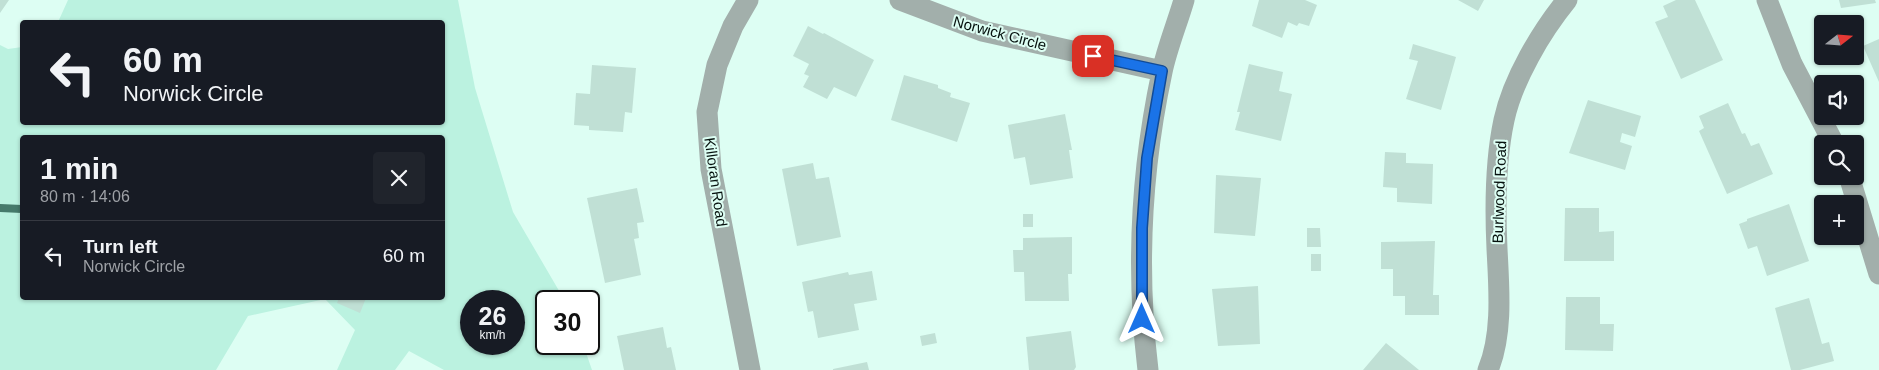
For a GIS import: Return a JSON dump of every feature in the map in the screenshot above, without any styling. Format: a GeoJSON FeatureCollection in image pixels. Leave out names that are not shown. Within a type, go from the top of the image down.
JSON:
{"type":"FeatureCollection","features":[{"type":"Feature","properties":{"kind":"street","name":"Killoran Road"},"geometry":{"type":"LineString","coordinates":[[748,0],[733,26],[717,65],[707,112],[710,169],[750,370]]}},
{"type":"Feature","properties":{"kind":"street","name":"Norwick Circle"},"geometry":{"type":"LineString","coordinates":[[900,0],[982,31],[1162,71]]}},
{"type":"Feature","properties":{"kind":"street"},"geometry":{"type":"LineString","coordinates":[[1148,370],[1142,319],[1142,228],[1147,158],[1162,71],[1184,0]]}},
{"type":"Feature","properties":{"kind":"street","name":"Burlwood Road"},"geometry":{"type":"LineString","coordinates":[[1488,370],[1499,308],[1496,221],[1497,168],[1504,119],[1521,74],[1548,23],[1567,0]]}},
{"type":"Feature","properties":{"kind":"street"},"geometry":{"type":"LineString","coordinates":[[1766,0],[1792,64],[1829,135]]}},
{"type":"Feature","properties":{"kind":"street"},"geometry":{"type":"LineString","coordinates":[[1852,185],[1879,274]]}},
{"type":"Feature","properties":{"kind":"green space"},"geometry":{"type":"Polygon","coordinates":[[[68,0],[458,0],[475,88],[513,212],[559,290],[535,290],[535,355],[587,355],[592,370],[444,370],[409,351],[395,370],[337,370],[355,330],[326,300],[445,300],[445,135],[20,135],[20,300],[320,300],[248,316],[216,370],[0,370],[0,45],[8,49],[20,47],[20,125],[445,125],[445,20],[59,20],[68,0]]]}},
{"type":"Feature","properties":{"kind":"building"},"geometry":{"type":"Polygon","coordinates":[[[0,0],[9,0],[0,13],[0,0]]]}},
{"type":"Feature","properties":{"kind":"building"},"geometry":{"type":"Polygon","coordinates":[[[1259,0],[1305,0],[1317,5],[1309,26],[1299,23],[1297,26],[1288,22],[1282,38],[1252,26],[1259,0]]]}},
{"type":"Feature","properties":{"kind":"building"},"geometry":{"type":"Polygon","coordinates":[[[1458,0],[1484,0],[1478,11],[1458,0]]]}},
{"type":"Feature","properties":{"kind":"building"},"geometry":{"type":"Polygon","coordinates":[[[1676,0],[1695,0],[1723,60],[1681,79],[1655,22],[1668,17],[1663,6],[1676,0]]]}},
{"type":"Feature","properties":{"kind":"building"},"geometry":{"type":"Polygon","coordinates":[[[1839,0],[1875,0],[1876,3],[1841,8],[1839,0]]]}},
{"type":"Feature","properties":{"kind":"building"},"geometry":{"type":"Polygon","coordinates":[[[808,26],[874,60],[856,97],[834,87],[827,99],[803,87],[809,76],[804,74],[809,64],[793,56],[808,26]]]}},
{"type":"Feature","properties":{"kind":"building"},"geometry":{"type":"Polygon","coordinates":[[[1879,39],[1879,82],[1864,48],[1864,46],[1879,39]]]}},
{"type":"Feature","properties":{"kind":"building"},"geometry":{"type":"Polygon","coordinates":[[[1413,44],[1456,57],[1441,110],[1406,99],[1418,61],[1409,59],[1413,44]]]}},
{"type":"Feature","properties":{"kind":"building"},"geometry":{"type":"Polygon","coordinates":[[[1249,64],[1283,72],[1279,91],[1292,94],[1281,141],[1235,130],[1240,112],[1237,112],[1249,64]]]}},
{"type":"Feature","properties":{"kind":"building"},"geometry":{"type":"Polygon","coordinates":[[[592,65],[636,68],[632,113],[625,112],[623,132],[589,130],[589,126],[574,125],[576,93],[590,94],[592,65]]]}},
{"type":"Feature","properties":{"kind":"building"},"geometry":{"type":"Polygon","coordinates":[[[904,75],[938,85],[938,88],[951,93],[950,97],[970,103],[957,142],[891,120],[904,75]]]}},
{"type":"Feature","properties":{"kind":"building"},"geometry":{"type":"Polygon","coordinates":[[[1588,100],[1641,116],[1635,137],[1622,133],[1620,142],[1632,146],[1625,170],[1569,153],[1588,100]]]}},
{"type":"Feature","properties":{"kind":"building"},"geometry":{"type":"Polygon","coordinates":[[[1728,103],[1742,134],[1745,133],[1751,146],[1759,143],[1773,174],[1727,194],[1699,131],[1704,128],[1699,116],[1728,103]]]}},
{"type":"Feature","properties":{"kind":"building"},"geometry":{"type":"Polygon","coordinates":[[[1065,114],[1072,150],[1069,150],[1073,178],[1030,185],[1025,157],[1014,159],[1008,125],[1065,114]]]}},
{"type":"Feature","properties":{"kind":"building"},"geometry":{"type":"Polygon","coordinates":[[[1385,152],[1406,153],[1406,163],[1433,164],[1432,204],[1397,202],[1397,188],[1383,187],[1385,152]]]}},
{"type":"Feature","properties":{"kind":"building"},"geometry":{"type":"Polygon","coordinates":[[[813,163],[816,179],[829,177],[841,237],[797,246],[782,169],[813,163]]]}},
{"type":"Feature","properties":{"kind":"building"},"geometry":{"type":"Polygon","coordinates":[[[1216,175],[1261,178],[1255,236],[1214,233],[1216,175]]]}},
{"type":"Feature","properties":{"kind":"building"},"geometry":{"type":"Polygon","coordinates":[[[637,188],[644,222],[637,223],[639,238],[634,239],[641,275],[605,283],[587,198],[637,188]]]}},
{"type":"Feature","properties":{"kind":"building"},"geometry":{"type":"Polygon","coordinates":[[[1789,204],[1809,261],[1767,276],[1757,246],[1748,249],[1739,224],[1747,221],[1747,219],[1789,204]]]}},
{"type":"Feature","properties":{"kind":"building"},"geometry":{"type":"Polygon","coordinates":[[[1565,208],[1599,208],[1599,232],[1614,231],[1614,261],[1564,261],[1565,208]]]}},
{"type":"Feature","properties":{"kind":"building"},"geometry":{"type":"Polygon","coordinates":[[[1023,214],[1033,214],[1033,227],[1023,227],[1023,214]]]}},
{"type":"Feature","properties":{"kind":"building"},"geometry":{"type":"Polygon","coordinates":[[[1307,228],[1320,228],[1321,247],[1307,247],[1307,228]]]}},
{"type":"Feature","properties":{"kind":"building"},"geometry":{"type":"Polygon","coordinates":[[[1072,237],[1072,274],[1068,274],[1069,301],[1025,301],[1024,272],[1014,272],[1013,250],[1023,250],[1023,238],[1072,237]]]}},
{"type":"Feature","properties":{"kind":"building"},"geometry":{"type":"Polygon","coordinates":[[[1435,241],[1433,295],[1439,295],[1439,315],[1405,315],[1405,296],[1393,296],[1393,269],[1381,269],[1381,242],[1435,241]]]}},
{"type":"Feature","properties":{"kind":"building"},"geometry":{"type":"Polygon","coordinates":[[[1311,254],[1321,254],[1321,271],[1311,271],[1311,254]]]}},
{"type":"Feature","properties":{"kind":"building"},"geometry":{"type":"Polygon","coordinates":[[[872,271],[877,300],[854,304],[859,330],[818,338],[813,311],[808,312],[802,282],[848,272],[849,275],[872,271]]]}},
{"type":"Feature","properties":{"kind":"building"},"geometry":{"type":"Polygon","coordinates":[[[1258,286],[1260,344],[1218,346],[1212,289],[1258,286]]]}},
{"type":"Feature","properties":{"kind":"building"},"geometry":{"type":"Polygon","coordinates":[[[1566,297],[1600,297],[1600,324],[1614,324],[1613,351],[1565,350],[1566,297]]]}},
{"type":"Feature","properties":{"kind":"building"},"geometry":{"type":"Polygon","coordinates":[[[1809,298],[1822,344],[1829,342],[1834,361],[1800,370],[1791,370],[1775,308],[1809,298]]]}},
{"type":"Feature","properties":{"kind":"building"},"geometry":{"type":"Polygon","coordinates":[[[338,300],[365,300],[360,313],[337,303],[338,300]]]}},
{"type":"Feature","properties":{"kind":"building"},"geometry":{"type":"Polygon","coordinates":[[[663,327],[667,348],[671,347],[676,370],[624,370],[617,336],[663,327]]]}},
{"type":"Feature","properties":{"kind":"building"},"geometry":{"type":"Polygon","coordinates":[[[1071,331],[1076,367],[1074,370],[1029,370],[1026,337],[1071,331]]]}},
{"type":"Feature","properties":{"kind":"building"},"geometry":{"type":"Polygon","coordinates":[[[935,333],[937,343],[922,346],[920,336],[935,333]]]}},
{"type":"Feature","properties":{"kind":"building"},"geometry":{"type":"Polygon","coordinates":[[[1386,343],[1419,370],[1363,370],[1386,343]]]}},
{"type":"Feature","properties":{"kind":"building"},"geometry":{"type":"Polygon","coordinates":[[[867,362],[869,370],[833,370],[833,369],[867,362]]]}},
{"type":"Feature","properties":{"kind":"waterway"},"geometry":{"type":"LineString","coordinates":[[0,208],[20,209]]}},
{"type":"Feature","properties":{"kind":"route"},"geometry":{"type":"LineString","coordinates":[[1093,56],[1162,71],[1147,158],[1142,228],[1142,319]]}}]}
